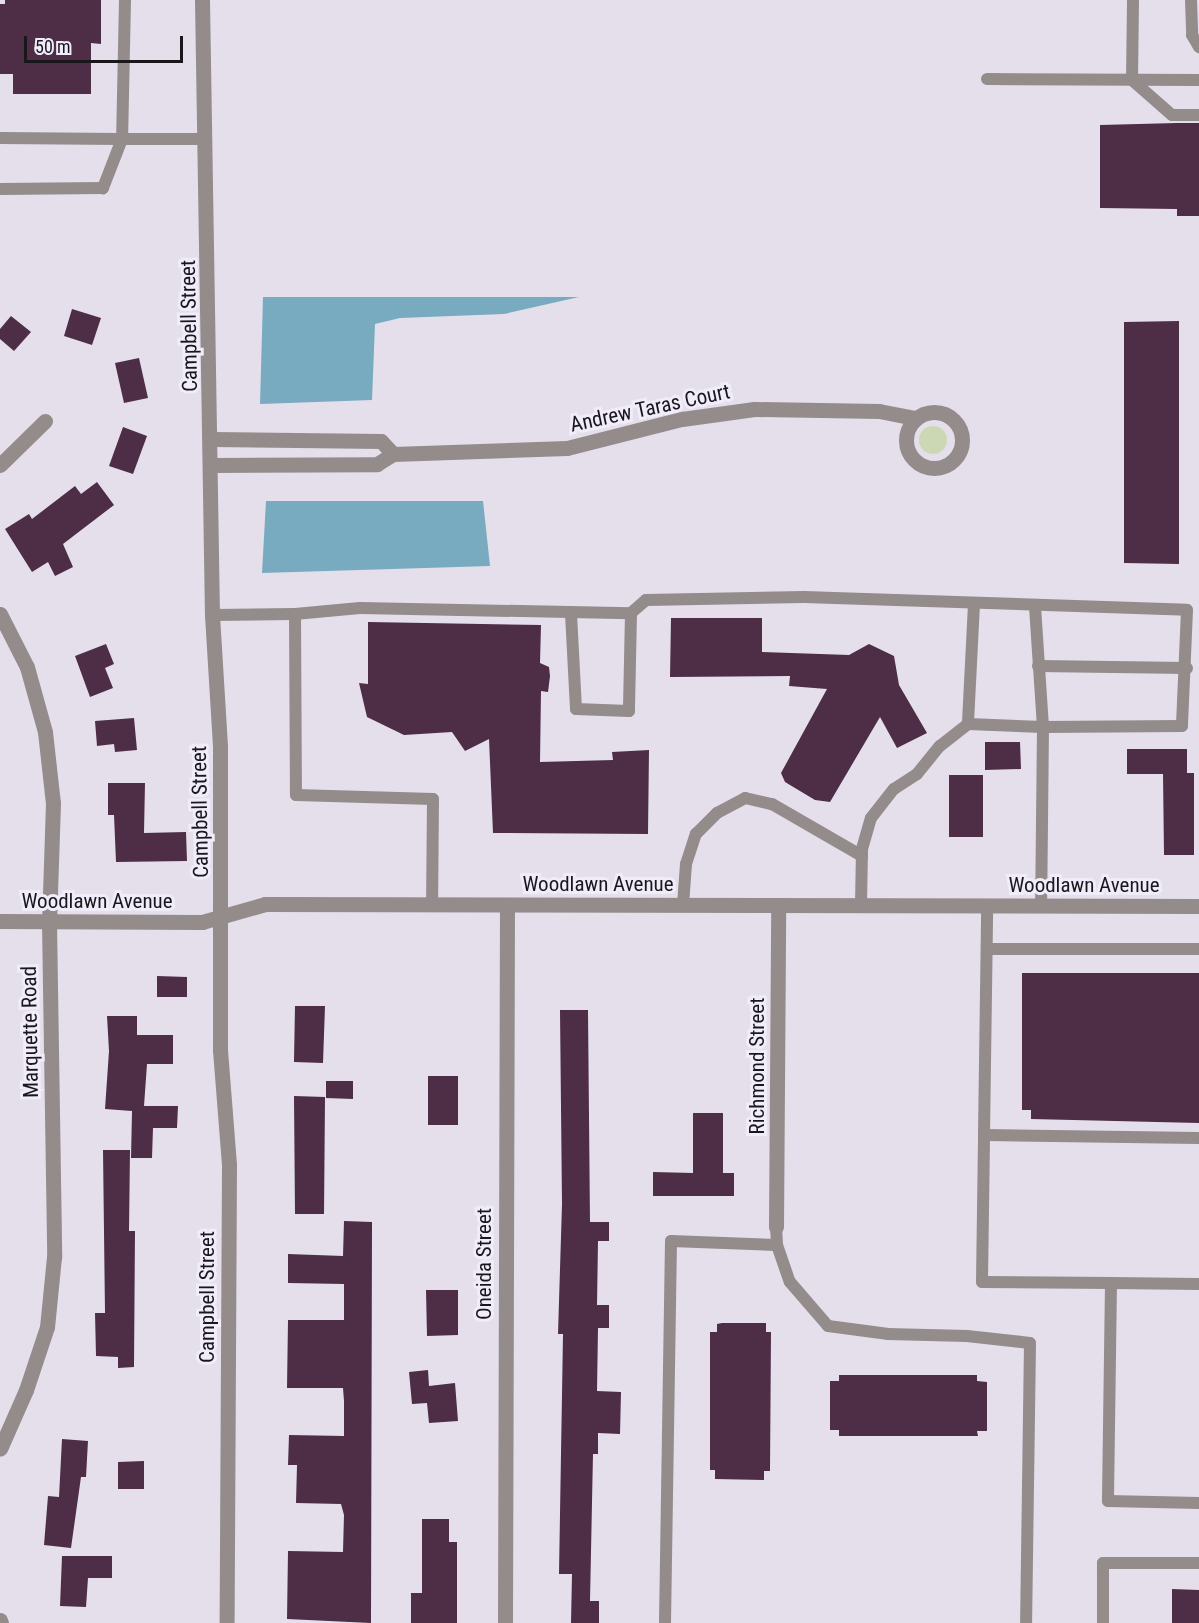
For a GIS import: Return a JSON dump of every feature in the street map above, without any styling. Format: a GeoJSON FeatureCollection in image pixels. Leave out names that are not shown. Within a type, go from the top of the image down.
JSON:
{"type":"FeatureCollection","features":[{"type":"Feature","properties":{"kind":"street","name":"Campbell Street"},"geometry":{"type":"LineString","coordinates":[[202,0],[212,465],[212,615],[218,680],[222,917],[220,1050],[229,1165],[228,1623]]}},
{"type":"Feature","properties":{"kind":"street","name":"Andrew Taras Court"},"geometry":{"type":"LineString","coordinates":[[212,465],[377,464],[393,454],[567,448],[682,419],[754,409],[879,411],[915,418]]}},
{"type":"Feature","properties":{"kind":"street"},"geometry":{"type":"LineString","coordinates":[[0,465],[45,421]]}},
{"type":"Feature","properties":{"kind":"street"},"geometry":{"type":"LineString","coordinates":[[211,440],[381,441],[393,454]]}},
{"type":"Feature","properties":{"kind":"street","name":"Marquette Road"},"geometry":{"type":"LineString","coordinates":[[0,614],[27,668],[45,732],[53,802],[50,922],[54,1257],[47,1327],[26,1390],[0,1449]]}},
{"type":"Feature","properties":{"kind":"street","name":"Woodlawn Avenue"},"geometry":{"type":"LineString","coordinates":[[0,921],[202,922],[265,904],[1199,906]]}},
{"type":"Feature","properties":{"kind":"street","name":"Oneida Street"},"geometry":{"type":"LineString","coordinates":[[505,1623],[507,905]]}},
{"type":"Feature","properties":{"kind":"street","name":"Richmond Street"},"geometry":{"type":"LineString","coordinates":[[776,1227],[778,906]]}},
{"type":"Feature","properties":{"kind":"lane"},"geometry":{"type":"LineString","coordinates":[[0,189],[103,188],[122,139],[125,0]]}},
{"type":"Feature","properties":{"kind":"lane"},"geometry":{"type":"LineString","coordinates":[[1133,0],[1132,80],[1172,115],[1199,115]]}},
{"type":"Feature","properties":{"kind":"lane"},"geometry":{"type":"LineString","coordinates":[[1191,0],[1192,34],[1199,47]]}},
{"type":"Feature","properties":{"kind":"lane"},"geometry":{"type":"LineString","coordinates":[[987,79],[1199,80]]}},
{"type":"Feature","properties":{"kind":"lane"},"geometry":{"type":"LineString","coordinates":[[0,138],[205,139]]}},
{"type":"Feature","properties":{"kind":"lane"},"geometry":{"type":"LineString","coordinates":[[212,615],[295,614],[360,609],[631,613],[646,600],[804,597],[1187,610],[1187,668],[1182,726],[1043,727],[968,724]]}},
{"type":"Feature","properties":{"kind":"lane"},"geometry":{"type":"LineString","coordinates":[[861,906],[862,856],[871,818],[881,805],[968,724],[974,604]]}},
{"type":"Feature","properties":{"kind":"lane"},"geometry":{"type":"LineString","coordinates":[[1035,605],[1043,727],[1041,906]]}},
{"type":"Feature","properties":{"kind":"lane"},"geometry":{"type":"LineString","coordinates":[[571,612],[576,709],[629,711],[631,613]]}},
{"type":"Feature","properties":{"kind":"lane"},"geometry":{"type":"LineString","coordinates":[[295,614],[297,795],[433,799],[432,905]]}},
{"type":"Feature","properties":{"kind":"lane"},"geometry":{"type":"LineString","coordinates":[[1038,666],[1187,668]]}},
{"type":"Feature","properties":{"kind":"lane"},"geometry":{"type":"LineString","coordinates":[[683,905],[686,864],[696,834],[717,813],[745,798],[772,804],[862,856]]}},
{"type":"Feature","properties":{"kind":"lane"},"geometry":{"type":"LineString","coordinates":[[987,906],[982,1282],[1199,1284]]}},
{"type":"Feature","properties":{"kind":"lane"},"geometry":{"type":"LineString","coordinates":[[987,949],[1199,949]]}},
{"type":"Feature","properties":{"kind":"lane"},"geometry":{"type":"LineString","coordinates":[[984,1135],[1199,1138]]}},
{"type":"Feature","properties":{"kind":"lane"},"geometry":{"type":"LineString","coordinates":[[776,1227],[777,1245],[790,1282],[828,1326],[1030,1343],[1026,1623]]}},
{"type":"Feature","properties":{"kind":"lane"},"geometry":{"type":"LineString","coordinates":[[665,1623],[671,1241],[777,1245]]}},
{"type":"Feature","properties":{"kind":"lane"},"geometry":{"type":"LineString","coordinates":[[1111,1283],[1108,1501],[1199,1503]]}},
{"type":"Feature","properties":{"kind":"lane"},"geometry":{"type":"LineString","coordinates":[[1103,1623],[1103,1563],[1199,1563]]}},
{"type":"Feature","properties":{"kind":"green space"},"geometry":{"type":"Polygon","coordinates":[[[933,426],[943,430],[947,440],[943,450],[933,454],[923,450],[919,440],[923,430],[933,426]]]}},
{"type":"Feature","properties":{"kind":"water"},"geometry":{"type":"Polygon","coordinates":[[[263,297],[579,297],[504,314],[400,318],[375,324],[372,400],[260,404],[263,297]]]}},
{"type":"Feature","properties":{"kind":"water"},"geometry":{"type":"Polygon","coordinates":[[[266,501],[483,501],[490,566],[262,573],[266,501]]]}},
{"type":"Feature","properties":{"kind":"building"},"geometry":{"type":"Polygon","coordinates":[[[5,0],[101,0],[101,44],[91,43],[91,94],[13,94],[13,74],[0,74],[0,4],[5,4],[5,0]]]}},
{"type":"Feature","properties":{"kind":"building"},"geometry":{"type":"Polygon","coordinates":[[[1199,123],[1199,216],[1177,216],[1177,209],[1100,208],[1100,125],[1199,123]]]}},
{"type":"Feature","properties":{"kind":"building"},"geometry":{"type":"Polygon","coordinates":[[[72,309],[101,318],[92,345],[64,336],[72,309]]]}},
{"type":"Feature","properties":{"kind":"building"},"geometry":{"type":"Polygon","coordinates":[[[11,316],[31,332],[14,351],[0,339],[0,329],[11,316]]]}},
{"type":"Feature","properties":{"kind":"building"},"geometry":{"type":"Polygon","coordinates":[[[1179,321],[1179,564],[1124,563],[1124,322],[1179,321]]]}},
{"type":"Feature","properties":{"kind":"building"},"geometry":{"type":"Polygon","coordinates":[[[139,358],[148,398],[124,403],[115,363],[139,358]]]}},
{"type":"Feature","properties":{"kind":"building"},"geometry":{"type":"Polygon","coordinates":[[[123,427],[147,436],[133,474],[109,466],[123,427]]]}},
{"type":"Feature","properties":{"kind":"building"},"geometry":{"type":"Polygon","coordinates":[[[97,482],[114,505],[63,544],[73,567],[55,576],[48,562],[32,572],[5,529],[29,514],[32,519],[75,486],[81,494],[97,482]]]}},
{"type":"Feature","properties":{"kind":"building"},"geometry":{"type":"Polygon","coordinates":[[[671,618],[762,618],[762,652],[849,655],[869,644],[894,656],[899,685],[927,733],[897,748],[880,717],[830,802],[815,800],[785,782],[781,773],[827,689],[789,686],[790,676],[670,677],[671,618]]]}},
{"type":"Feature","properties":{"kind":"building"},"geometry":{"type":"Polygon","coordinates":[[[368,622],[541,625],[540,663],[549,667],[550,676],[548,692],[541,691],[540,762],[613,760],[612,752],[649,750],[648,834],[493,833],[489,739],[465,751],[452,732],[404,735],[367,717],[359,683],[368,684],[368,622]]]}},
{"type":"Feature","properties":{"kind":"building"},"geometry":{"type":"Polygon","coordinates":[[[106,644],[114,664],[105,668],[113,688],[90,697],[75,656],[106,644]]]}},
{"type":"Feature","properties":{"kind":"building"},"geometry":{"type":"Polygon","coordinates":[[[134,718],[137,750],[115,752],[114,744],[97,746],[95,721],[134,718]]]}},
{"type":"Feature","properties":{"kind":"building"},"geometry":{"type":"Polygon","coordinates":[[[985,742],[1020,742],[1021,769],[985,770],[985,742]]]}},
{"type":"Feature","properties":{"kind":"building"},"geometry":{"type":"Polygon","coordinates":[[[1127,749],[1187,749],[1187,773],[1194,773],[1194,855],[1164,855],[1163,774],[1127,774],[1127,749]]]}},
{"type":"Feature","properties":{"kind":"building"},"geometry":{"type":"Polygon","coordinates":[[[949,775],[983,775],[983,837],[949,837],[949,775]]]}},
{"type":"Feature","properties":{"kind":"building"},"geometry":{"type":"Polygon","coordinates":[[[108,783],[145,783],[144,833],[186,832],[187,861],[116,862],[114,815],[108,815],[108,783]]]}},
{"type":"Feature","properties":{"kind":"building"},"geometry":{"type":"Polygon","coordinates":[[[1022,973],[1199,973],[1199,1123],[1031,1119],[1031,1110],[1022,1110],[1022,973]]]}},
{"type":"Feature","properties":{"kind":"building"},"geometry":{"type":"Polygon","coordinates":[[[157,976],[187,977],[187,997],[157,997],[157,976]]]}},
{"type":"Feature","properties":{"kind":"building"},"geometry":{"type":"Polygon","coordinates":[[[295,1006],[325,1006],[323,1063],[294,1062],[295,1006]]]}},
{"type":"Feature","properties":{"kind":"building"},"geometry":{"type":"Polygon","coordinates":[[[560,1010],[588,1010],[590,1222],[609,1222],[609,1241],[598,1241],[597,1305],[609,1305],[609,1328],[598,1328],[597,1391],[621,1392],[620,1434],[598,1433],[598,1454],[593,1454],[590,1601],[599,1601],[599,1623],[571,1623],[572,1574],[559,1574],[563,1334],[558,1334],[562,1204],[560,1010]]]}},
{"type":"Feature","properties":{"kind":"building"},"geometry":{"type":"Polygon","coordinates":[[[107,1016],[137,1016],[137,1035],[173,1035],[173,1064],[147,1064],[144,1106],[178,1106],[177,1128],[153,1128],[152,1158],[131,1158],[132,1111],[105,1109],[109,1051],[107,1016]]]}},
{"type":"Feature","properties":{"kind":"building"},"geometry":{"type":"Polygon","coordinates":[[[428,1076],[458,1076],[458,1125],[428,1125],[428,1076]]]}},
{"type":"Feature","properties":{"kind":"building"},"geometry":{"type":"Polygon","coordinates":[[[326,1081],[353,1081],[353,1099],[326,1098],[326,1081]]]}},
{"type":"Feature","properties":{"kind":"building"},"geometry":{"type":"Polygon","coordinates":[[[294,1096],[325,1097],[324,1214],[295,1214],[294,1096]]]}},
{"type":"Feature","properties":{"kind":"building"},"geometry":{"type":"Polygon","coordinates":[[[693,1113],[723,1113],[723,1173],[734,1173],[734,1196],[653,1196],[653,1172],[693,1173],[693,1113]]]}},
{"type":"Feature","properties":{"kind":"building"},"geometry":{"type":"Polygon","coordinates":[[[103,1150],[130,1150],[129,1231],[135,1231],[134,1367],[118,1368],[118,1357],[96,1356],[95,1313],[105,1313],[103,1150]]]}},
{"type":"Feature","properties":{"kind":"building"},"geometry":{"type":"Polygon","coordinates":[[[344,1221],[372,1222],[371,1623],[287,1619],[288,1551],[343,1552],[344,1515],[341,1504],[296,1503],[297,1465],[288,1465],[289,1435],[344,1436],[343,1388],[287,1388],[288,1320],[344,1320],[344,1284],[288,1283],[288,1254],[343,1256],[344,1221]]]}},
{"type":"Feature","properties":{"kind":"building"},"geometry":{"type":"Polygon","coordinates":[[[426,1290],[458,1290],[458,1335],[427,1336],[426,1290]]]}},
{"type":"Feature","properties":{"kind":"building"},"geometry":{"type":"Polygon","coordinates":[[[722,1323],[766,1323],[766,1332],[771,1332],[770,1471],[764,1471],[764,1480],[715,1479],[715,1470],[710,1470],[710,1332],[717,1332],[717,1324],[722,1323]]]}},
{"type":"Feature","properties":{"kind":"building"},"geometry":{"type":"Polygon","coordinates":[[[428,1370],[429,1386],[455,1383],[458,1421],[429,1423],[427,1403],[412,1404],[409,1372],[428,1370]]]}},
{"type":"Feature","properties":{"kind":"building"},"geometry":{"type":"Polygon","coordinates":[[[839,1375],[977,1375],[977,1381],[987,1382],[987,1431],[977,1431],[978,1436],[839,1436],[839,1430],[830,1430],[830,1381],[839,1381],[839,1375]]]}},
{"type":"Feature","properties":{"kind":"building"},"geometry":{"type":"Polygon","coordinates":[[[62,1439],[88,1441],[86,1477],[81,1477],[71,1548],[44,1545],[48,1496],[59,1497],[62,1439]]]}},
{"type":"Feature","properties":{"kind":"building"},"geometry":{"type":"Polygon","coordinates":[[[144,1461],[144,1489],[118,1489],[118,1462],[144,1461]]]}},
{"type":"Feature","properties":{"kind":"building"},"geometry":{"type":"Polygon","coordinates":[[[422,1519],[449,1519],[449,1542],[457,1542],[457,1623],[411,1623],[411,1593],[422,1593],[422,1519]]]}},
{"type":"Feature","properties":{"kind":"building"},"geometry":{"type":"Polygon","coordinates":[[[62,1556],[112,1556],[112,1578],[88,1578],[86,1607],[60,1606],[62,1556]]]}},
{"type":"Feature","properties":{"kind":"building"},"geometry":{"type":"Polygon","coordinates":[[[1172,1589],[1199,1590],[1199,1623],[1172,1623],[1172,1589]]]}}]}
